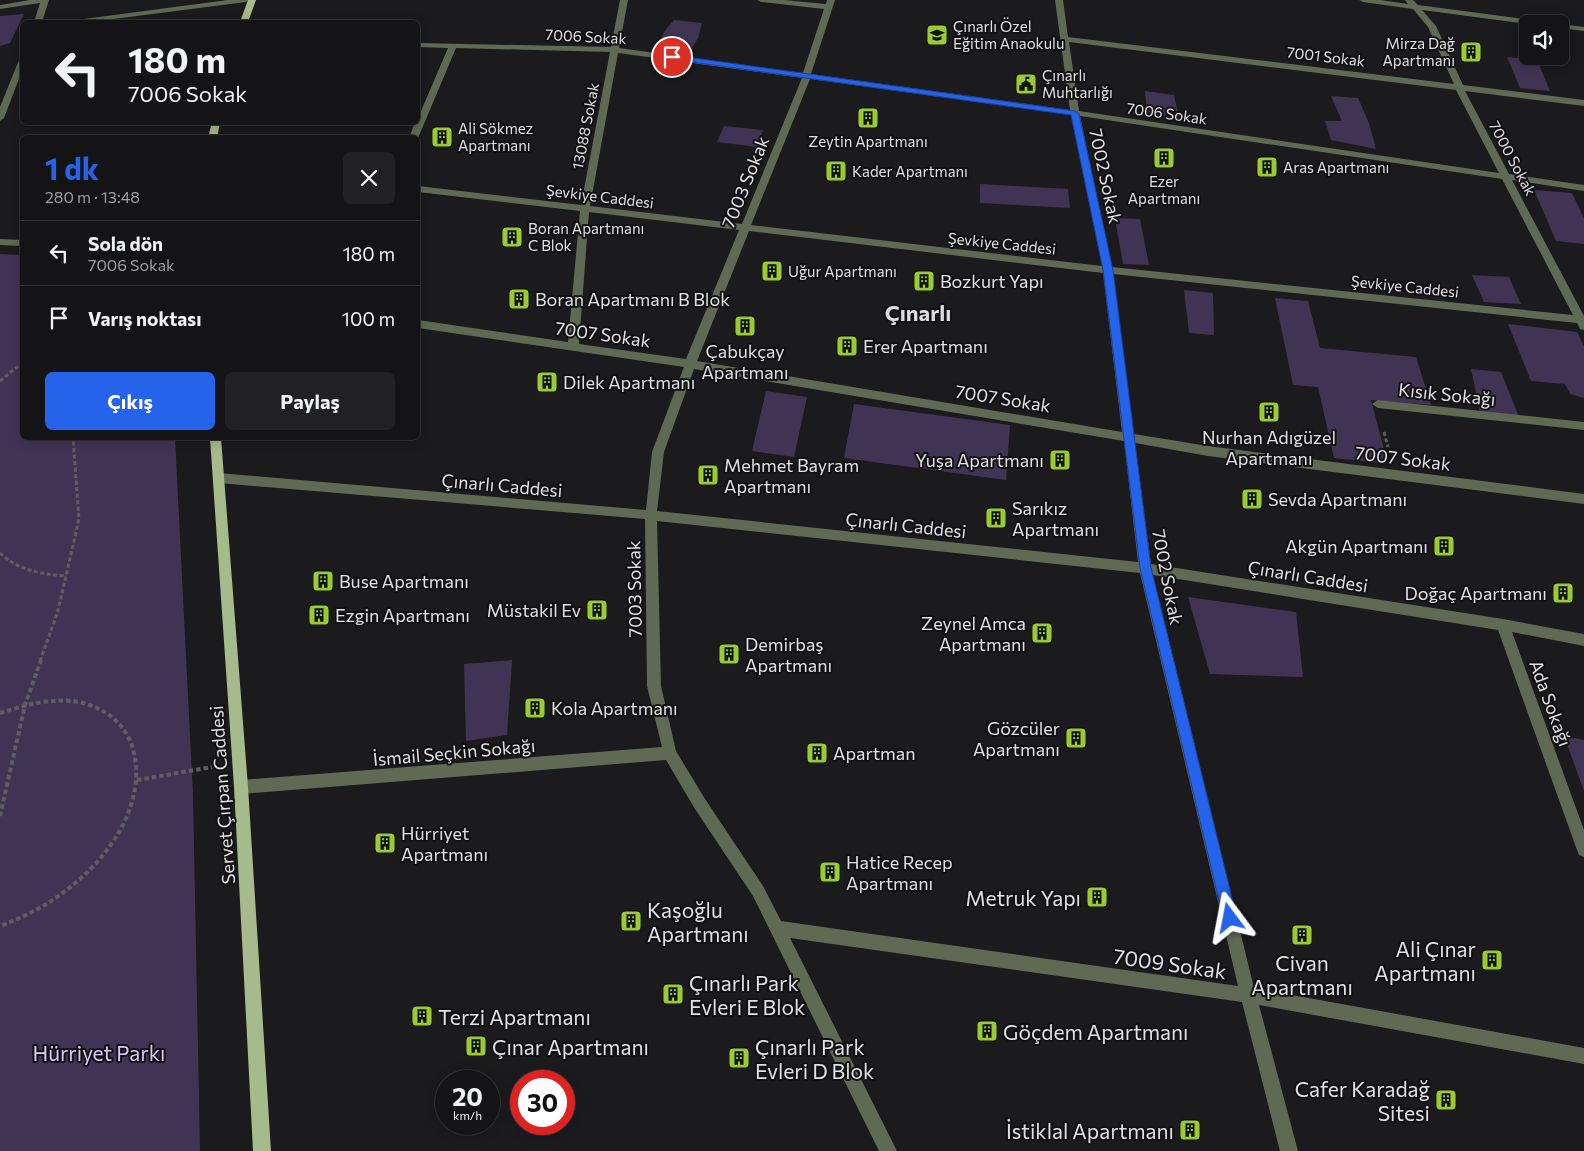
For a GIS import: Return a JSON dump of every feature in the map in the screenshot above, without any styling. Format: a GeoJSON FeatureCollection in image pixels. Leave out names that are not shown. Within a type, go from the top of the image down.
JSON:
{"type":"FeatureCollection","features":[{"type":"Feature","properties":{"kind":"main road"},"geometry":{"type":"LineString","coordinates":[[245,20],[252,0]]}},
{"type":"Feature","properties":{"kind":"main road","name":"Servet Çırpan Caddesi"},"geometry":{"type":"LineString","coordinates":[[215,440],[242,787],[262,1151]]}},
{"type":"Feature","properties":{"kind":"street"},"geometry":{"type":"LineString","coordinates":[[0,7],[45,0],[39,20]]}},
{"type":"Feature","properties":{"kind":"street"},"geometry":{"type":"LineString","coordinates":[[91,20],[246,0]]}},
{"type":"Feature","properties":{"kind":"street","name":"13088 Sokak"},"geometry":{"type":"LineString","coordinates":[[573,348],[584,209],[624,0]]}},
{"type":"Feature","properties":{"kind":"street"},"geometry":{"type":"LineString","coordinates":[[761,0],[830,4]]}},
{"type":"Feature","properties":{"kind":"street","name":"7002 Sokak"},"geometry":{"type":"LineString","coordinates":[[1059,0],[1066,38],[1075,114],[1108,270],[1145,568],[1248,995],[1289,1151]]}},
{"type":"Feature","properties":{"kind":"street"},"geometry":{"type":"LineString","coordinates":[[1363,0],[1412,3],[1519,20]]}},
{"type":"Feature","properties":{"kind":"street","name":"7000 Sokak"},"geometry":{"type":"LineString","coordinates":[[1412,3],[1432,26],[1459,86],[1583,322]]}},
{"type":"Feature","properties":{"kind":"street","name":"7003 Sokak"},"geometry":{"type":"LineString","coordinates":[[830,4],[807,75],[690,364],[658,452],[651,515],[654,686],[670,753],[700,804],[758,891],[888,1151]]}},
{"type":"Feature","properties":{"kind":"street"},"geometry":{"type":"LineString","coordinates":[[1569,27],[1584,29]]}},
{"type":"Feature","properties":{"kind":"street","name":"7001 Sokak"},"geometry":{"type":"LineString","coordinates":[[1066,38],[1584,103]]}},
{"type":"Feature","properties":{"kind":"street","name":"7006 Sokak"},"geometry":{"type":"LineString","coordinates":[[420,45],[615,50],[807,75],[1584,188]]}},
{"type":"Feature","properties":{"kind":"street"},"geometry":{"type":"LineString","coordinates":[[420,122],[453,46]]}},
{"type":"Feature","properties":{"kind":"street"},"geometry":{"type":"LineString","coordinates":[[0,118],[20,67]]}},
{"type":"Feature","properties":{"kind":"street","name":"Şevkiye Caddesi"},"geometry":{"type":"LineString","coordinates":[[420,189],[745,229],[1583,322]]}},
{"type":"Feature","properties":{"kind":"street"},"geometry":{"type":"LineString","coordinates":[[0,242],[20,243]]}},
{"type":"Feature","properties":{"kind":"street","name":"7007 Sokak"},"geometry":{"type":"LineString","coordinates":[[420,324],[690,364],[1129,436],[1208,451],[1584,499]]}},
{"type":"Feature","properties":{"kind":"street","name":"Kısık Sokağı"},"geometry":{"type":"LineString","coordinates":[[1378,404],[1584,426]]}},
{"type":"Feature","properties":{"kind":"street","name":"Çınarlı Caddesi"},"geometry":{"type":"LineString","coordinates":[[219,478],[651,515],[1145,568],[1503,625],[1584,640]]}},
{"type":"Feature","properties":{"kind":"street","name":"Ada Sokağı"},"geometry":{"type":"LineString","coordinates":[[1503,625],[1584,850]]}},
{"type":"Feature","properties":{"kind":"street","name":"İsmail Seçkin Sokağı"},"geometry":{"type":"LineString","coordinates":[[242,787],[670,753]]}},
{"type":"Feature","properties":{"kind":"street","name":"7009 Sokak"},"geometry":{"type":"LineString","coordinates":[[777,928],[1248,995],[1584,1056]]}},
{"type":"Feature","properties":{"kind":"path"},"geometry":{"type":"LineString","coordinates":[[0,382],[20,364]]}},
{"type":"Feature","properties":{"kind":"path","name":"Kısık Sokağı"},"geometry":{"type":"LineString","coordinates":[[1378,404],[1395,474]]}},
{"type":"Feature","properties":{"kind":"path"},"geometry":{"type":"LineString","coordinates":[[0,816],[25,705],[58,611],[79,519],[73,440]]}},
{"type":"Feature","properties":{"kind":"path"},"geometry":{"type":"LineString","coordinates":[[0,553],[11,564],[33,573],[66,576]]}},
{"type":"Feature","properties":{"kind":"path"},"geometry":{"type":"LineString","coordinates":[[0,713],[25,705],[52,702],[81,703],[106,712],[125,728],[136,752],[137,780],[126,819],[101,858],[64,894],[20,920],[0,926]]}},
{"type":"Feature","properties":{"kind":"path"},"geometry":{"type":"LineString","coordinates":[[137,780],[240,763]]}},
{"type":"Feature","properties":{"kind":"green space"},"geometry":{"type":"Polygon","coordinates":[[[24,14],[10,43],[0,46],[0,16],[24,14]]]}},
{"type":"Feature","properties":{"kind":"green space"},"geometry":{"type":"Polygon","coordinates":[[[674,20],[702,23],[698,38],[691,49],[659,45],[664,32],[674,20]]]}},
{"type":"Feature","properties":{"kind":"green space"},"geometry":{"type":"Polygon","coordinates":[[[1507,57],[1519,58],[1519,65],[1539,65],[1550,91],[1520,88],[1507,57]]]}},
{"type":"Feature","properties":{"kind":"green space"},"geometry":{"type":"Polygon","coordinates":[[[1145,91],[1174,95],[1179,118],[1147,113],[1145,91]]]}},
{"type":"Feature","properties":{"kind":"green space"},"geometry":{"type":"Polygon","coordinates":[[[1331,96],[1358,98],[1369,123],[1376,149],[1331,140],[1325,121],[1342,121],[1331,96]]]}},
{"type":"Feature","properties":{"kind":"green space"},"geometry":{"type":"Polygon","coordinates":[[[724,126],[763,130],[757,147],[717,142],[724,126]]]}},
{"type":"Feature","properties":{"kind":"green space"},"geometry":{"type":"Polygon","coordinates":[[[980,184],[1068,189],[1070,208],[980,203],[980,184]]]}},
{"type":"Feature","properties":{"kind":"green space"},"geometry":{"type":"Polygon","coordinates":[[[1534,190],[1572,193],[1584,218],[1584,244],[1556,241],[1534,190]]]}},
{"type":"Feature","properties":{"kind":"green space"},"geometry":{"type":"Polygon","coordinates":[[[1115,218],[1140,219],[1149,265],[1123,264],[1115,218]]]}},
{"type":"Feature","properties":{"kind":"green space","name":"Hürriyet Parkı"},"geometry":{"type":"Polygon","coordinates":[[[0,254],[20,255],[20,440],[175,440],[193,795],[200,1151],[0,1151],[0,254]]]}},
{"type":"Feature","properties":{"kind":"green space"},"geometry":{"type":"Polygon","coordinates":[[[1472,275],[1509,277],[1521,304],[1484,302],[1472,275]]]}},
{"type":"Feature","properties":{"kind":"green space"},"geometry":{"type":"Polygon","coordinates":[[[1184,290],[1213,293],[1214,335],[1189,333],[1184,290]]]}},
{"type":"Feature","properties":{"kind":"green space"},"geometry":{"type":"Polygon","coordinates":[[[1275,298],[1308,301],[1320,348],[1416,357],[1431,405],[1371,400],[1388,464],[1334,458],[1318,387],[1293,385],[1275,298]]]}},
{"type":"Feature","properties":{"kind":"green space"},"geometry":{"type":"Polygon","coordinates":[[[1508,324],[1577,332],[1584,346],[1584,398],[1570,394],[1565,384],[1531,381],[1508,324]]]}},
{"type":"Feature","properties":{"kind":"green space"},"geometry":{"type":"Polygon","coordinates":[[[1471,369],[1501,372],[1519,417],[1480,412],[1471,369]]]}},
{"type":"Feature","properties":{"kind":"green space"},"geometry":{"type":"Polygon","coordinates":[[[766,391],[807,397],[794,457],[752,451],[766,391]]]}},
{"type":"Feature","properties":{"kind":"green space"},"geometry":{"type":"Polygon","coordinates":[[[854,404],[1010,425],[1006,480],[844,458],[854,404]]]}},
{"type":"Feature","properties":{"kind":"green space"},"geometry":{"type":"Polygon","coordinates":[[[1188,597],[1296,612],[1303,677],[1210,674],[1188,597]]]}},
{"type":"Feature","properties":{"kind":"green space"},"geometry":{"type":"Polygon","coordinates":[[[512,660],[507,735],[466,741],[464,664],[512,660]]]}},
{"type":"Feature","properties":{"kind":"green space"},"geometry":{"type":"Polygon","coordinates":[[[1564,736],[1584,740],[1584,791],[1564,736]]]}},
{"type":"Feature","properties":{"kind":"place","name":"Çınarlı Özel Eğitim Anaokulu"},"geometry":{"type":"Point","coordinates":[937,35]}},
{"type":"Feature","properties":{"kind":"place","name":"Mirza Dağ Apartmanı"},"geometry":{"type":"Point","coordinates":[1471,52]}},
{"type":"Feature","properties":{"kind":"place","name":"Çınarlı Muhtarlığı"},"geometry":{"type":"Point","coordinates":[1026,84]}},
{"type":"Feature","properties":{"kind":"place","name":"Zeytin Apartmanı"},"geometry":{"type":"Point","coordinates":[868,118]}},
{"type":"Feature","properties":{"kind":"place","name":"Ali Sökmez Apartmanı"},"geometry":{"type":"Point","coordinates":[442,137]}},
{"type":"Feature","properties":{"kind":"place","name":"Ezer Apartmanı"},"geometry":{"type":"Point","coordinates":[1164,158]}},
{"type":"Feature","properties":{"kind":"place","name":"Aras Apartmanı"},"geometry":{"type":"Point","coordinates":[1267,167]}},
{"type":"Feature","properties":{"kind":"place","name":"Kader Apartmanı"},"geometry":{"type":"Point","coordinates":[836,171]}},
{"type":"Feature","properties":{"kind":"place","name":"Boran Apartmanı C Blok"},"geometry":{"type":"Point","coordinates":[512,237]}},
{"type":"Feature","properties":{"kind":"place","name":"Uğur Apartmanı"},"geometry":{"type":"Point","coordinates":[772,271]}},
{"type":"Feature","properties":{"kind":"place","name":"Bozkurt Yapı"},"geometry":{"type":"Point","coordinates":[924,281]}},
{"type":"Feature","properties":{"kind":"place","name":"Boran Apartmanı B Blok"},"geometry":{"type":"Point","coordinates":[519,299]}},
{"type":"Feature","properties":{"kind":"place","name":"Çabukçay Apartmanı"},"geometry":{"type":"Point","coordinates":[745,326]}},
{"type":"Feature","properties":{"kind":"place","name":"Erer Apartmanı"},"geometry":{"type":"Point","coordinates":[847,346]}},
{"type":"Feature","properties":{"kind":"place","name":"Dilek Apartmanı"},"geometry":{"type":"Point","coordinates":[547,382]}},
{"type":"Feature","properties":{"kind":"place","name":"Nurhan Adıgüzel Apartmanı"},"geometry":{"type":"Point","coordinates":[1269,412]}},
{"type":"Feature","properties":{"kind":"place","name":"Yuşa Apartmanı"},"geometry":{"type":"Point","coordinates":[1060,460]}},
{"type":"Feature","properties":{"kind":"place","name":"Mehmet Bayram Apartmanı"},"geometry":{"type":"Point","coordinates":[708,475]}},
{"type":"Feature","properties":{"kind":"place","name":"Sevda Apartmanı"},"geometry":{"type":"Point","coordinates":[1252,499]}},
{"type":"Feature","properties":{"kind":"place","name":"Sarıkız Apartmanı"},"geometry":{"type":"Point","coordinates":[996,518]}},
{"type":"Feature","properties":{"kind":"place","name":"Akgün Apartmanı"},"geometry":{"type":"Point","coordinates":[1444,546]}},
{"type":"Feature","properties":{"kind":"place","name":"Buse Apartmanı"},"geometry":{"type":"Point","coordinates":[323,581]}},
{"type":"Feature","properties":{"kind":"place","name":"Doğaç Apartmanı"},"geometry":{"type":"Point","coordinates":[1563,593]}},
{"type":"Feature","properties":{"kind":"place","name":"Müstakil Ev"},"geometry":{"type":"Point","coordinates":[597,610]}},
{"type":"Feature","properties":{"kind":"place","name":"Ezgin Apartmanı"},"geometry":{"type":"Point","coordinates":[319,615]}},
{"type":"Feature","properties":{"kind":"place","name":"Zeynel Amca Apartmanı"},"geometry":{"type":"Point","coordinates":[1042,633]}},
{"type":"Feature","properties":{"kind":"place","name":"Demirbaş Apartmanı"},"geometry":{"type":"Point","coordinates":[729,654]}},
{"type":"Feature","properties":{"kind":"place","name":"Kola Apartmanı"},"geometry":{"type":"Point","coordinates":[535,708]}},
{"type":"Feature","properties":{"kind":"place","name":"Gözcüler Apartmanı"},"geometry":{"type":"Point","coordinates":[1076,738]}},
{"type":"Feature","properties":{"kind":"place","name":"Apartman"},"geometry":{"type":"Point","coordinates":[817,753]}},
{"type":"Feature","properties":{"kind":"place","name":"Hürriyet Apartmanı"},"geometry":{"type":"Point","coordinates":[385,843]}},
{"type":"Feature","properties":{"kind":"place","name":"Hatice Recep Apartmanı"},"geometry":{"type":"Point","coordinates":[830,872]}},
{"type":"Feature","properties":{"kind":"place","name":"Metruk Yapı"},"geometry":{"type":"Point","coordinates":[1097,897]}},
{"type":"Feature","properties":{"kind":"place","name":"Kaşoğlu Apartmanı"},"geometry":{"type":"Point","coordinates":[631,921]}},
{"type":"Feature","properties":{"kind":"place","name":"Civan Apartmanı"},"geometry":{"type":"Point","coordinates":[1302,935]}},
{"type":"Feature","properties":{"kind":"place","name":"Ali Çınar Apartmanı"},"geometry":{"type":"Point","coordinates":[1492,960]}},
{"type":"Feature","properties":{"kind":"place","name":"Çınarlı Park Evleri E Blok"},"geometry":{"type":"Point","coordinates":[673,994]}},
{"type":"Feature","properties":{"kind":"place","name":"Terzi Apartmanı"},"geometry":{"type":"Point","coordinates":[422,1016]}},
{"type":"Feature","properties":{"kind":"place","name":"Göçdem Apartmanı"},"geometry":{"type":"Point","coordinates":[987,1031]}},
{"type":"Feature","properties":{"kind":"place","name":"Çınar Apartmanı"},"geometry":{"type":"Point","coordinates":[476,1046]}},
{"type":"Feature","properties":{"kind":"place","name":"Çınarlı Park Evleri D Blok"},"geometry":{"type":"Point","coordinates":[739,1058]}},
{"type":"Feature","properties":{"kind":"place","name":"Cafer Karadağ Sitesi"},"geometry":{"type":"Point","coordinates":[1446,1100]}},
{"type":"Feature","properties":{"kind":"place","name":"İstiklal Apartmanı"},"geometry":{"type":"Point","coordinates":[1190,1130]}},
{"type":"Feature","properties":{"kind":"district","name":"Çınarlı"},"geometry":{"type":"Point","coordinates":[918,312]}},
{"type":"Feature","properties":{"kind":"route"},"geometry":{"type":"LineString","coordinates":[[672,57],[1075,114],[1108,270],[1145,568],[1230,918]]}}]}
